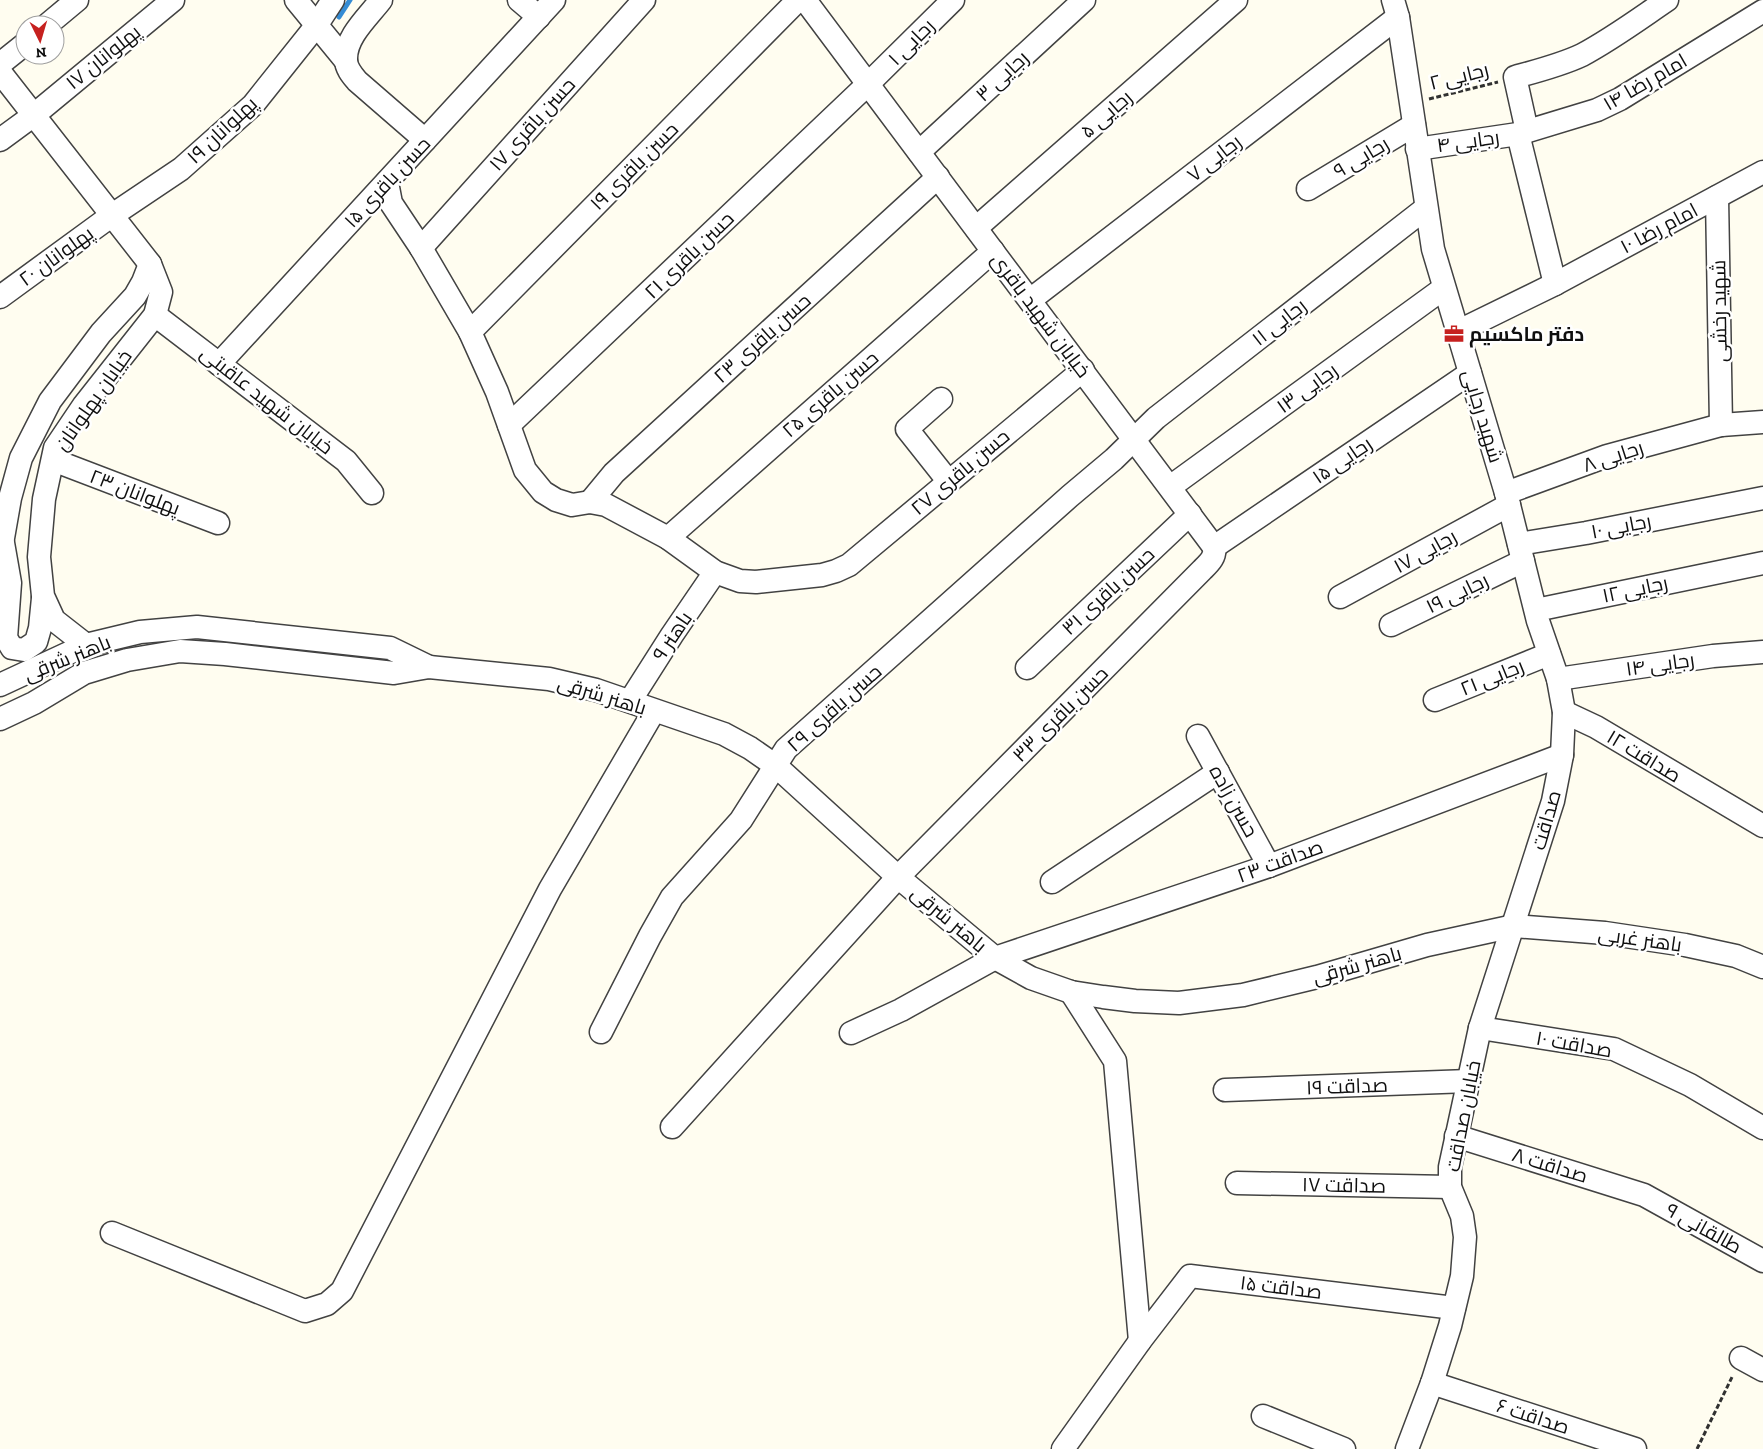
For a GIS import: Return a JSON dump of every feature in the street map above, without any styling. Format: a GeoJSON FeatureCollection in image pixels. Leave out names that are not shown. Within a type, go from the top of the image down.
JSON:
{"type":"FeatureCollection","features":[{"type":"Feature","properties":{"kind":"street"},"geometry":{"type":"LineString","coordinates":[[59,15],[78,0]]}},
{"type":"Feature","properties":{"kind":"street","name":"پهلوانان ۱۷"},"geometry":{"type":"LineString","coordinates":[[0,140],[173,0]]}},
{"type":"Feature","properties":{"kind":"street"},"geometry":{"type":"LineString","coordinates":[[296,0],[346,61],[350,73],[357,81],[425,140]]}},
{"type":"Feature","properties":{"kind":"street","name":"پهلوانان ۱۹"},"geometry":{"type":"LineString","coordinates":[[112,216],[181,169],[253,105],[316,26],[333,0]]}},
{"type":"Feature","properties":{"kind":"street"},"geometry":{"type":"LineString","coordinates":[[346,61],[352,37],[381,0]]}},
{"type":"Feature","properties":{"kind":"street"},"geometry":{"type":"LineString","coordinates":[[519,0],[538,17]]}},
{"type":"Feature","properties":{"kind":"street","name":"حسن باقری ۱۵"},"geometry":{"type":"LineString","coordinates":[[219,364],[554,0]]}},
{"type":"Feature","properties":{"kind":"street","name":"حسن باقری ۱۷"},"geometry":{"type":"LineString","coordinates":[[421,248],[644,0]]}},
{"type":"Feature","properties":{"kind":"street","name":"حسن باقری ۱۹"},"geometry":{"type":"LineString","coordinates":[[470,332],[798,0]]}},
{"type":"Feature","properties":{"kind":"street","name":"خیابان شهید باقری"},"geometry":{"type":"LineString","coordinates":[[805,0],[1214,547]]}},
{"type":"Feature","properties":{"kind":"street","name":"رجایی ۱"},"geometry":{"type":"LineString","coordinates":[[868,84],[953,0]]}},
{"type":"Feature","properties":{"kind":"street","name":"رجایی ۳"},"geometry":{"type":"LineString","coordinates":[[919,152],[1084,0]]}},
{"type":"Feature","properties":{"kind":"street","name":"رجایی ۵"},"geometry":{"type":"LineString","coordinates":[[976,228],[1236,0]]}},
{"type":"Feature","properties":{"kind":"street"},"geometry":{"type":"LineString","coordinates":[[1555,284],[1523,133],[1515,78],[1549,68],[1581,55],[1667,0]]}},
{"type":"Feature","properties":{"kind":"street","name":"شهید رجایی"},"geometry":{"type":"LineString","coordinates":[[1396,8],[1433,249],[1508,499],[1536,610],[1558,679],[1564,712]]}},
{"type":"Feature","properties":{"kind":"street","name":"رجایی ۷"},"geometry":{"type":"LineString","coordinates":[[1030,300],[1396,8]]}},
{"type":"Feature","properties":{"kind":"street","name":"امام رضا ۱۴"},"geometry":{"type":"LineString","coordinates":[[1523,133],[1597,110],[1620,99],[1763,10]]}},
{"type":"Feature","properties":{"kind":"street"},"geometry":{"type":"LineString","coordinates":[[0,64],[15,52]]}},
{"type":"Feature","properties":{"kind":"street","name":"خیابان پهلوانان"},"geometry":{"type":"LineString","coordinates":[[0,72],[150,264],[161,292],[155,315],[84,405],[55,448],[44,499],[39,557],[43,596],[40,628],[36,642],[24,650],[12,648],[6,638],[10,583],[1,549],[10,498],[21,458],[50,401],[101,333],[135,296],[150,264]]}},
{"type":"Feature","properties":{"kind":"street","name":"حسن باقری ۲۱"},"geometry":{"type":"LineString","coordinates":[[509,425],[868,84]]}},
{"type":"Feature","properties":{"kind":"street","name":"رجایی ۹"},"geometry":{"type":"LineString","coordinates":[[1308,189],[1412,114]]}},
{"type":"Feature","properties":{"kind":"street","name":"رجایی ۴"},"geometry":{"type":"LineString","coordinates":[[1417,149],[1523,133]]}},
{"type":"Feature","properties":{"kind":"street","name":"امام رضا ۱۰"},"geometry":{"type":"LineString","coordinates":[[1457,332],[1555,284],[1763,172]]}},
{"type":"Feature","properties":{"kind":"street","name":"حسن باقری ۲۳"},"geometry":{"type":"LineString","coordinates":[[590,502],[614,473],[938,178]]}},
{"type":"Feature","properties":{"kind":"street"},"geometry":{"type":"LineString","coordinates":[[387,182],[391,203],[421,248],[470,332],[497,392],[525,470],[543,492],[556,500],[572,504],[590,502],[606,505],[668,538],[715,572]]}},
{"type":"Feature","properties":{"kind":"street","name":"شهید رخشی"},"geometry":{"type":"LineString","coordinates":[[1717,197],[1721,425]]}},
{"type":"Feature","properties":{"kind":"street","name":"رجایی ۱۱"},"geometry":{"type":"LineString","coordinates":[[1134,439],[1156,418],[1426,208]]}},
{"type":"Feature","properties":{"kind":"street","name":"پهلوانان ۲۰"},"geometry":{"type":"LineString","coordinates":[[0,297],[112,216]]}},
{"type":"Feature","properties":{"kind":"street","name":"حسن باقری ۲۵"},"geometry":{"type":"LineString","coordinates":[[668,538],[993,250]]}},
{"type":"Feature","properties":{"kind":"street","name":"رجایی ۱۳"},"geometry":{"type":"LineString","coordinates":[[1170,488],[1444,288]]}},
{"type":"Feature","properties":{"kind":"street","name":"خیابان شهید عاقبتی"},"geometry":{"type":"LineString","coordinates":[[155,315],[346,462],[372,492]]}},
{"type":"Feature","properties":{"kind":"street","name":"حسن باقری ۲۷"},"geometry":{"type":"LineString","coordinates":[[715,572],[740,581],[756,582],[822,576],[836,572],[849,565],[1082,370]]}},
{"type":"Feature","properties":{"kind":"street","name":"رجایی ۱۵"},"geometry":{"type":"LineString","coordinates":[[1214,547],[1470,373]]}},
{"type":"Feature","properties":{"kind":"street"},"geometry":{"type":"LineString","coordinates":[[941,399],[906,429],[949,482]]}},
{"type":"Feature","properties":{"kind":"street","name":"رجایی ۸"},"geometry":{"type":"LineString","coordinates":[[1508,499],[1607,456],[1721,425],[1763,422]]}},
{"type":"Feature","properties":{"kind":"street","name":"حسن باقری ۲۹"},"geometry":{"type":"LineString","coordinates":[[601,1032],[650,936],[672,898],[741,820],[786,749],[1063,502],[1114,459],[1134,439]]}},
{"type":"Feature","properties":{"kind":"street"},"geometry":{"type":"LineString","coordinates":[[0,473],[21,458]]}},
{"type":"Feature","properties":{"kind":"street","name":"پهلوانان ۲۳"},"geometry":{"type":"LineString","coordinates":[[53,460],[218,523]]}},
{"type":"Feature","properties":{"kind":"street","name":"رجایی ۱۰"},"geometry":{"type":"LineString","coordinates":[[1521,553],[1586,533],[1763,498]]}},
{"type":"Feature","properties":{"kind":"street","name":"رجایی ۱۷"},"geometry":{"type":"LineString","coordinates":[[1340,597],[1508,499]]}},
{"type":"Feature","properties":{"kind":"street","name":"حسن باقری ۳۱"},"geometry":{"type":"LineString","coordinates":[[1027,668],[1190,514]]}},
{"type":"Feature","properties":{"kind":"street","name":"حسن باقری ۳۳"},"geometry":{"type":"LineString","coordinates":[[672,1127],[898,877],[1213,559],[1215,554],[1214,547]]}},
{"type":"Feature","properties":{"kind":"street","name":"رجایی ۱۹"},"geometry":{"type":"LineString","coordinates":[[1391,625],[1521,553]]}},
{"type":"Feature","properties":{"kind":"street","name":"رجایی ۱۲"},"geometry":{"type":"LineString","coordinates":[[1536,610],[1763,563]]}},
{"type":"Feature","properties":{"kind":"street","name":"باهنر ۹"},"geometry":{"type":"LineString","coordinates":[[630,701],[715,572]]}},
{"type":"Feature","properties":{"kind":"street","name":"خیابان پهلوانان"},"geometry":{"type":"LineString","coordinates":[[43,596],[54,620],[86,645]]}},
{"type":"Feature","properties":{"kind":"street","name":"باهنر شرقی"},"geometry":{"type":"LineString","coordinates":[[0,685],[86,645],[140,632],[196,628],[390,648],[429,667]]}},
{"type":"Feature","properties":{"kind":"street","name":"باهنر شرقی"},"geometry":{"type":"LineString","coordinates":[[0,719],[84,673],[127,660],[180,651],[225,654],[394,673],[429,667],[550,679],[596,690],[724,734],[750,748],[776,766],[898,877],[995,958],[1031,978],[1071,992],[1135,1001],[1179,1003],[1243,995],[1427,945],[1514,926]]}},
{"type":"Feature","properties":{"kind":"street","name":"رجایی ۱۴"},"geometry":{"type":"LineString","coordinates":[[1558,679],[1713,656],[1763,652]]}},
{"type":"Feature","properties":{"kind":"street","name":"رجایی ۲۱"},"geometry":{"type":"LineString","coordinates":[[1435,700],[1549,654]]}},
{"type":"Feature","properties":{"kind":"street"},"geometry":{"type":"LineString","coordinates":[[112,1233],[305,1311],[327,1304],[342,1292],[550,889],[654,711]]}},
{"type":"Feature","properties":{"kind":"street","name":"صداقت"},"geometry":{"type":"LineString","coordinates":[[1514,926],[1553,801],[1562,755],[1564,712]]}},
{"type":"Feature","properties":{"kind":"street","name":"صداقت ۱۲"},"geometry":{"type":"LineString","coordinates":[[1564,712],[1596,727],[1763,826]]}},
{"type":"Feature","properties":{"kind":"street","name":"حسن زاده"},"geometry":{"type":"LineString","coordinates":[[1198,736],[1269,866]]}},
{"type":"Feature","properties":{"kind":"street","name":"صداقت ۲۳"},"geometry":{"type":"LineString","coordinates":[[851,1033],[901,1010],[995,958],[1269,866],[1562,755]]}},
{"type":"Feature","properties":{"kind":"street"},"geometry":{"type":"LineString","coordinates":[[1052,882],[1218,772]]}},
{"type":"Feature","properties":{"kind":"street","name":"باهنر غربی"},"geometry":{"type":"LineString","coordinates":[[1514,926],[1605,933],[1685,945],[1736,956],[1763,967]]}},
{"type":"Feature","properties":{"kind":"street","name":"خیابان صداقت"},"geometry":{"type":"LineString","coordinates":[[1407,1449],[1432,1383],[1462,1276],[1465,1237],[1462,1216],[1450,1187],[1450,1167],[1480,1028],[1514,926]]}},
{"type":"Feature","properties":{"kind":"street"},"geometry":{"type":"LineString","coordinates":[[1063,1449],[1140,1341],[1115,1061],[1071,992]]}},
{"type":"Feature","properties":{"kind":"street","name":"صداقت ۱۰"},"geometry":{"type":"LineString","coordinates":[[1480,1028],[1614,1049],[1690,1085],[1763,1128]]}},
{"type":"Feature","properties":{"kind":"street","name":"صداقت ۱۹"},"geometry":{"type":"LineString","coordinates":[[1226,1090],[1469,1081]]}},
{"type":"Feature","properties":{"kind":"street","name":"صداقت ۸"},"geometry":{"type":"LineString","coordinates":[[1456,1136],[1644,1195]]}},
{"type":"Feature","properties":{"kind":"street","name":"صداقت ۱۷"},"geometry":{"type":"LineString","coordinates":[[1237,1183],[1450,1187]]}},
{"type":"Feature","properties":{"kind":"street","name":"طالقانی ۹"},"geometry":{"type":"LineString","coordinates":[[1644,1195],[1763,1261]]}},
{"type":"Feature","properties":{"kind":"street","name":"صداقت ۱۵"},"geometry":{"type":"LineString","coordinates":[[1140,1341],[1190,1276],[1454,1308]]}},
{"type":"Feature","properties":{"kind":"street"},"geometry":{"type":"LineString","coordinates":[[1741,1358],[1763,1370]]}},
{"type":"Feature","properties":{"kind":"street","name":"صداقت ۶"},"geometry":{"type":"LineString","coordinates":[[1432,1383],[1635,1449]]}},
{"type":"Feature","properties":{"kind":"street"},"geometry":{"type":"LineString","coordinates":[[1263,1416],[1344,1449]]}},
{"type":"Feature","properties":{"kind":"path","name":"رجایی ۲"},"geometry":{"type":"LineString","coordinates":[[1412,114],[1515,78]]}},
{"type":"Feature","properties":{"kind":"path"},"geometry":{"type":"LineString","coordinates":[[1697,1449],[1741,1358]]}},
{"type":"Feature","properties":{"kind":"waterway"},"geometry":{"type":"LineString","coordinates":[[339,17],[350,0]]}},
{"type":"Feature","properties":{"kind":"place","name":"دفتر ماکسیم"},"geometry":{"type":"Point","coordinates":[1454,334]}}]}
